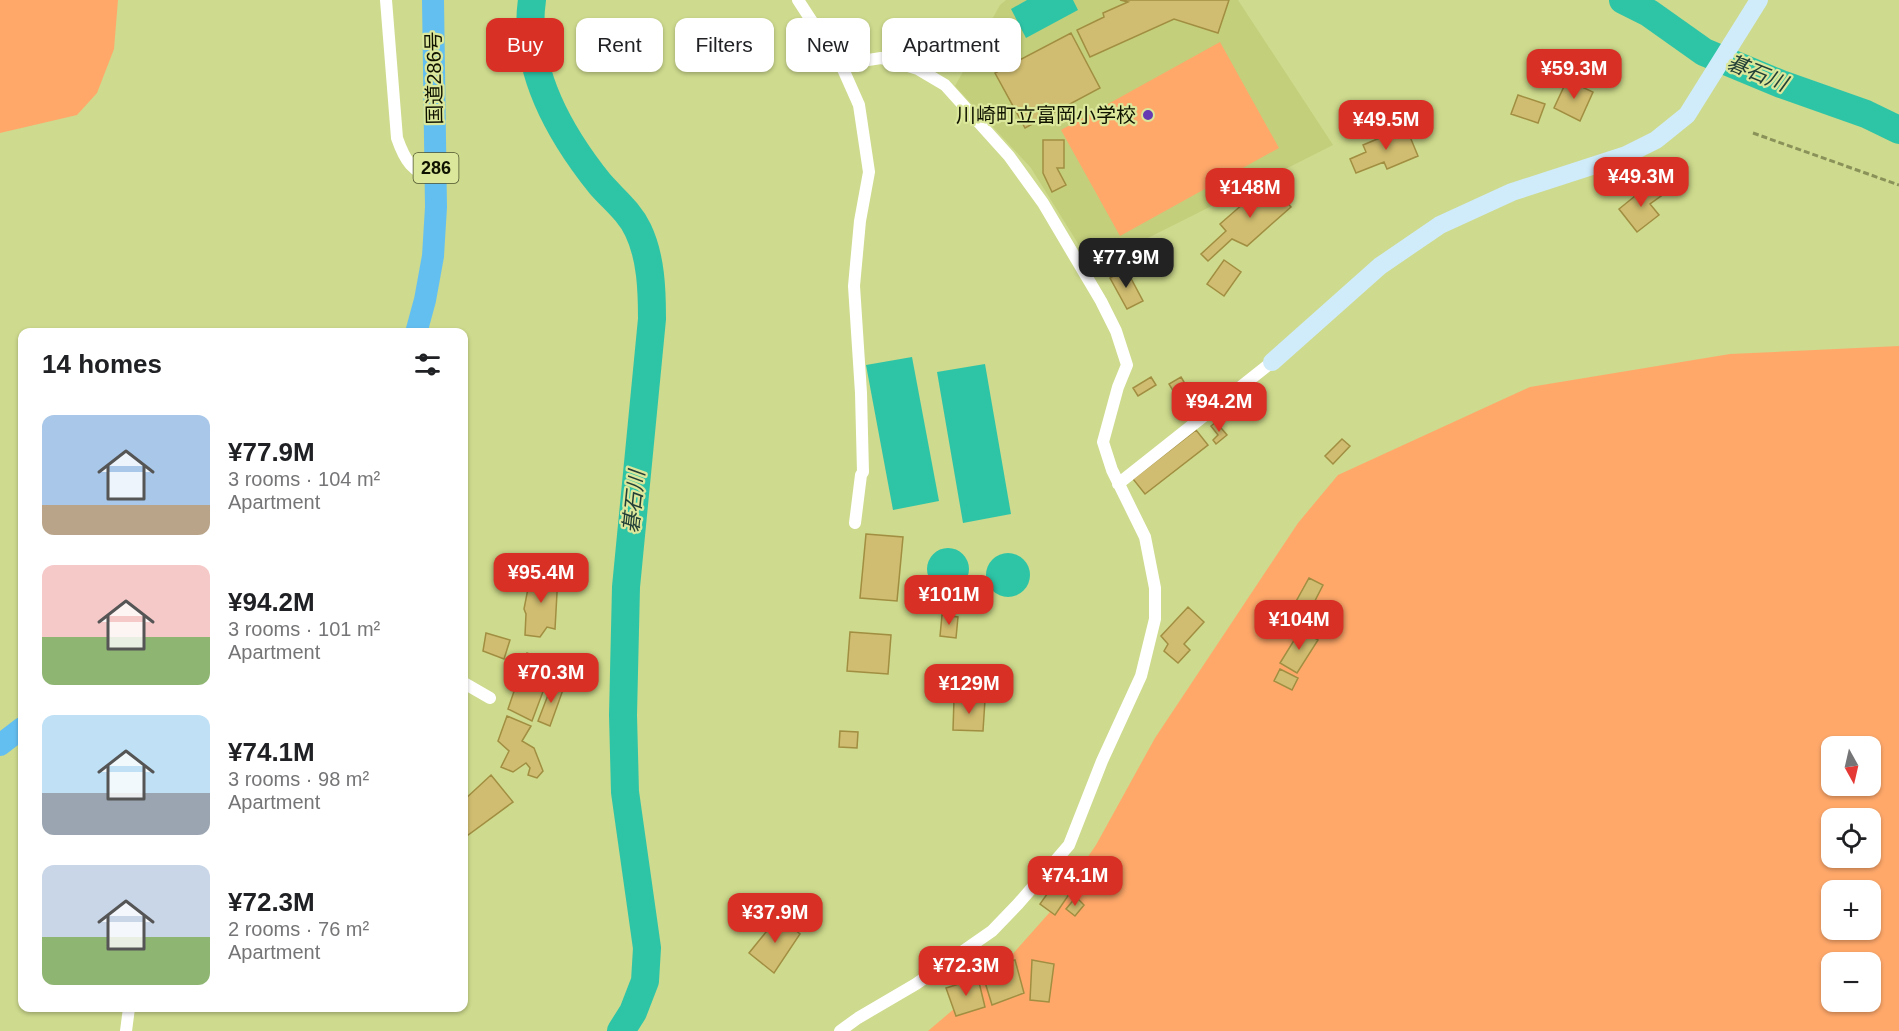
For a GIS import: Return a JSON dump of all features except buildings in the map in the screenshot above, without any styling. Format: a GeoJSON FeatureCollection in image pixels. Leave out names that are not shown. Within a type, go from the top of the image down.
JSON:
{"type":"FeatureCollection","features":[{"type":"Feature","properties":{"kind":"highway","name":"国道286号"},"geometry":{"type":"LineString","coordinates":[[417,328],[433,256],[436,179],[434,0]]}},
{"type":"Feature","properties":{"kind":"highway"},"geometry":{"type":"LineString","coordinates":[[0,745],[18,731]]}},
{"type":"Feature","properties":{"kind":"street"},"geometry":{"type":"LineString","coordinates":[[386,0],[397,138],[405,159],[421,175],[436,179]]}},
{"type":"Feature","properties":{"kind":"street"},"geometry":{"type":"LineString","coordinates":[[798,0],[810,18]]}},
{"type":"Feature","properties":{"kind":"street"},"geometry":{"type":"LineString","coordinates":[[1118,484],[1272,362],[1380,266],[1440,225],[1512,192],[1626,156],[1656,140],[1687,115],[1759,0]]}},
{"type":"Feature","properties":{"kind":"street"},"geometry":{"type":"LineString","coordinates":[[840,1031],[916,984],[992,931],[1069,845],[1102,761],[1141,676],[1155,619],[1155,588],[1145,537],[1112,471],[1103,442],[1118,387],[1127,365],[1116,331],[1101,301],[1043,203],[1009,156],[945,85],[918,69],[881,58],[870,59]]}},
{"type":"Feature","properties":{"kind":"street"},"geometry":{"type":"LineString","coordinates":[[844,72],[859,105],[868,172],[860,221],[854,286],[861,393],[863,472],[855,523]]}},
{"type":"Feature","properties":{"kind":"street"},"geometry":{"type":"LineString","coordinates":[[468,685],[490,698]]}},
{"type":"Feature","properties":{"kind":"street"},"geometry":{"type":"LineString","coordinates":[[126,1031],[128,1012]]}},
{"type":"Feature","properties":{"kind":"path"},"geometry":{"type":"LineString","coordinates":[[1753,133],[1899,185]]}},
{"type":"Feature","properties":{"kind":"shaded area"},"geometry":{"type":"Polygon","coordinates":[[[0,0],[118,0],[114,49],[97,93],[77,115],[0,133],[0,0]]]}},
{"type":"Feature","properties":{"kind":"shaded area","name":"川崎町立富岡小学校"},"geometry":{"type":"Polygon","coordinates":[[[1006,0],[1238,0],[1333,145],[1092,266],[1031,168],[955,86],[963,72],[1021,72],[1021,18],[993,18],[1000,5],[1006,0]]]}},
{"type":"Feature","properties":{"kind":"shaded area"},"geometry":{"type":"Polygon","coordinates":[[[1220,42],[1279,148],[1120,236],[1061,130],[1220,42]]]}},
{"type":"Feature","properties":{"kind":"shaded area"},"geometry":{"type":"Polygon","coordinates":[[[1899,346],[1899,1031],[928,1031],[994,975],[1050,912],[1096,845],[1155,738],[1298,523],[1338,475],[1530,387],[1730,354],[1899,346]]]}},
{"type":"Feature","properties":{"kind":"water"},"geometry":{"type":"Polygon","coordinates":[[[1027,0],[1073,0],[1078,10],[1026,38],[1021,28],[1021,18],[1016,18],[1011,9],[1027,0]]]}},
{"type":"Feature","properties":{"kind":"water"},"geometry":{"type":"Polygon","coordinates":[[[912,357],[939,501],[893,510],[866,365],[912,357]]]}},
{"type":"Feature","properties":{"kind":"water"},"geometry":{"type":"Polygon","coordinates":[[[985,364],[1011,514],[963,523],[937,372],[985,364]]]}},
{"type":"Feature","properties":{"kind":"water"},"geometry":{"type":"Polygon","coordinates":[[[948,548],[956,549],[963,554],[968,561],[968,577],[963,584],[956,589],[948,590],[940,589],[933,584],[928,577],[927,569],[928,561],[933,554],[940,549],[948,548]]]}},
{"type":"Feature","properties":{"kind":"water"},"geometry":{"type":"Polygon","coordinates":[[[1008,553],[1024,559],[1030,575],[1024,591],[1008,597],[992,591],[986,575],[992,559],[1008,553]]]}},
{"type":"Feature","properties":{"kind":"waterway","name":"碁石川"},"geometry":{"type":"LineString","coordinates":[[532,0],[530,25],[533,50],[538,75],[547,98],[558,121],[585,164],[638,230],[646,251],[651,285],[652,319],[626,587],[623,715],[625,792],[647,948],[645,981],[633,1012],[621,1031]]}},
{"type":"Feature","properties":{"kind":"waterway","name":"碁石川"},"geometry":{"type":"LineString","coordinates":[[1623,0],[1649,13],[1704,52],[1781,84],[1866,114],[1899,130]]}},
{"type":"Feature","properties":{"kind":"place","name":"川崎町立富岡小学校"},"geometry":{"type":"Point","coordinates":[1148,115]}}]}
